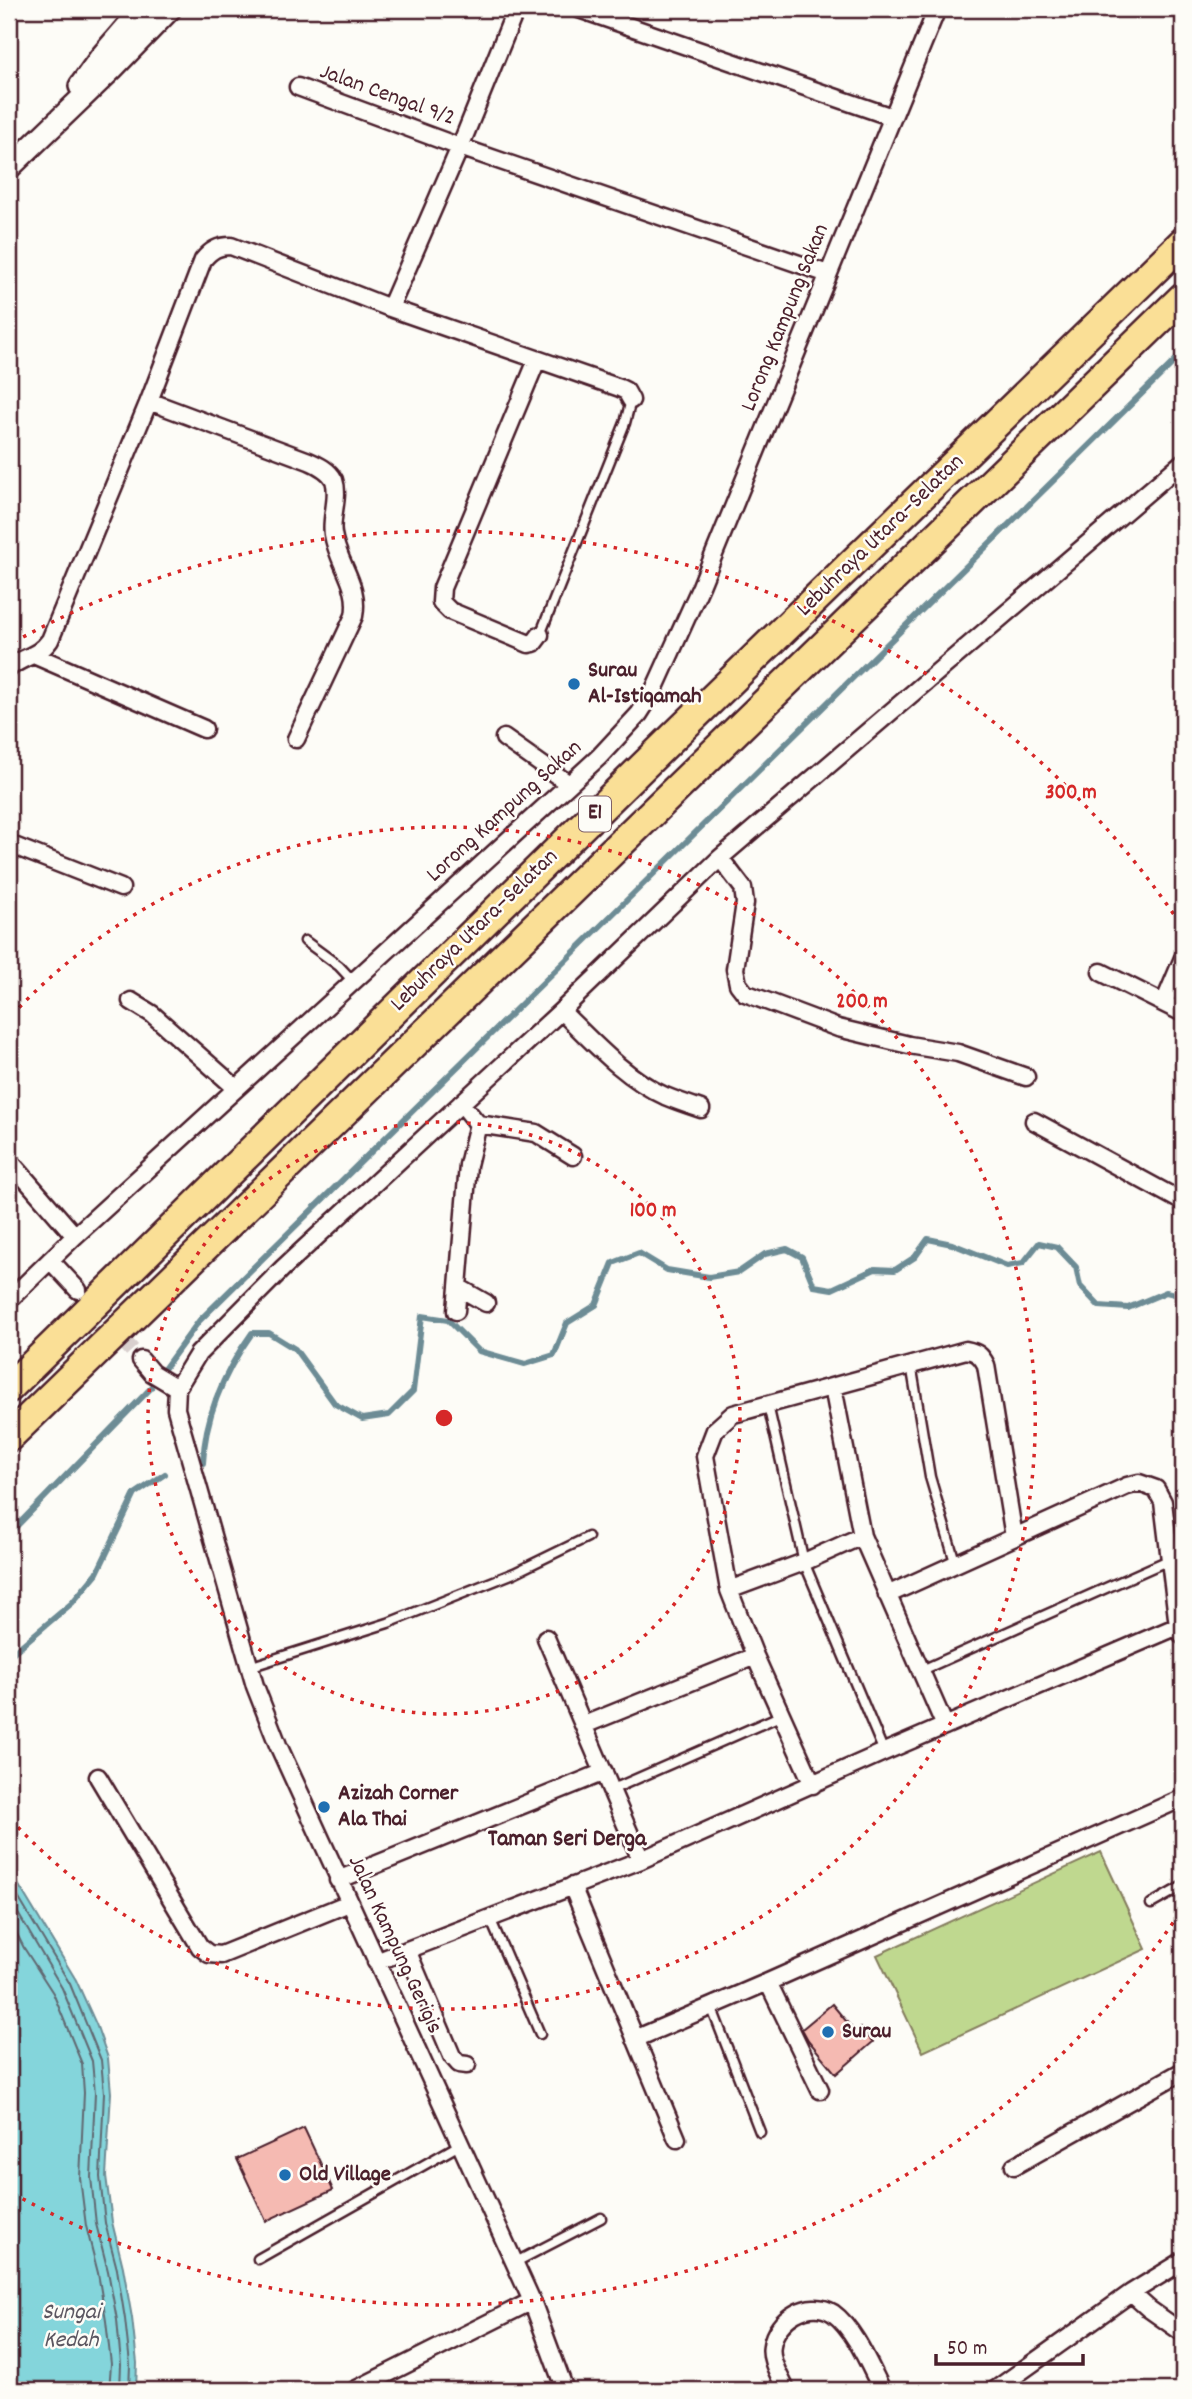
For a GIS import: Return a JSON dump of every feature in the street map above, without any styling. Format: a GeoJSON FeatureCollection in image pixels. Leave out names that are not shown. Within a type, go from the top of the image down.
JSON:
{"type":"FeatureCollection","features":[{"type":"Feature","properties":{"kind":"highway","name":"Lebuhraya Utara–Selatan"},"geometry":{"type":"LineString","coordinates":[[9,1388],[1183,242]]}},
{"type":"Feature","properties":{"kind":"highway","name":"Lebuhraya Utara–Selatan"},"geometry":{"type":"LineString","coordinates":[[9,1437],[1183,297]]}},
{"type":"Feature","properties":{"kind":"main road"},"geometry":{"type":"LineString","coordinates":[[54,122],[100,58],[142,9]]}},
{"type":"Feature","properties":{"kind":"main road"},"geometry":{"type":"LineString","coordinates":[[9,167],[112,69],[170,9]]}},
{"type":"Feature","properties":{"kind":"street"},"geometry":{"type":"LineString","coordinates":[[390,308],[516,9]]}},
{"type":"Feature","properties":{"kind":"street"},"geometry":{"type":"LineString","coordinates":[[579,9],[892,117]]}},
{"type":"Feature","properties":{"kind":"street","name":"Lorong Kampung Sakan"},"geometry":{"type":"LineString","coordinates":[[9,1300],[75,1236],[569,784],[622,734],[639,714],[662,673],[701,586],[937,9]]}},
{"type":"Feature","properties":{"kind":"street","name":"Jalan Cengal 9/2"},"geometry":{"type":"LineString","coordinates":[[298,87],[460,147],[828,274]]}},
{"type":"Feature","properties":{"kind":"street"},"geometry":{"type":"LineString","coordinates":[[9,668],[36,656],[50,640],[149,401],[203,260],[210,251],[221,246],[232,246],[390,308],[620,388],[626,391],[631,400]]}},
{"type":"Feature","properties":{"kind":"street"},"geometry":{"type":"LineString","coordinates":[[537,360],[442,588],[441,601],[450,611],[529,644],[534,643],[540,635]]}},
{"type":"Feature","properties":{"kind":"street"},"geometry":{"type":"LineString","coordinates":[[149,401],[309,461],[329,472],[334,481],[336,493],[332,530],[335,546],[357,602],[354,616],[296,739]]}},
{"type":"Feature","properties":{"kind":"street"},"geometry":{"type":"LineString","coordinates":[[141,1360],[152,1373],[177,1388],[198,1354],[273,1277],[561,1011],[720,858],[1183,462]]}},
{"type":"Feature","properties":{"kind":"street"},"geometry":{"type":"LineString","coordinates":[[36,656],[204,729]]}},
{"type":"Feature","properties":{"kind":"street"},"geometry":{"type":"LineString","coordinates":[[504,738],[569,784]]}},
{"type":"Feature","properties":{"kind":"street"},"geometry":{"type":"LineString","coordinates":[[9,844],[121,888]]}},
{"type":"Feature","properties":{"kind":"street"},"geometry":{"type":"LineString","coordinates":[[720,858],[743,888],[745,903],[735,969],[738,984],[745,993],[838,1028],[909,1045],[958,1053],[1026,1077]]}},
{"type":"Feature","properties":{"kind":"street"},"geometry":{"type":"LineString","coordinates":[[1164,1003],[1183,958]]}},
{"type":"Feature","properties":{"kind":"street"},"geometry":{"type":"LineString","coordinates":[[1101,972],[1183,1013]]}},
{"type":"Feature","properties":{"kind":"street"},"geometry":{"type":"LineString","coordinates":[[131,1001],[152,1014],[236,1088]]}},
{"type":"Feature","properties":{"kind":"street"},"geometry":{"type":"LineString","coordinates":[[561,1011],[610,1058],[641,1082],[665,1096],[701,1109]]}},
{"type":"Feature","properties":{"kind":"street"},"geometry":{"type":"LineString","coordinates":[[461,1102],[478,1124],[536,1133],[573,1156]]}},
{"type":"Feature","properties":{"kind":"street"},"geometry":{"type":"LineString","coordinates":[[1034,1121],[1183,1202]]}},
{"type":"Feature","properties":{"kind":"street"},"geometry":{"type":"LineString","coordinates":[[456,1311],[468,1165],[478,1124]]}},
{"type":"Feature","properties":{"kind":"street"},"geometry":{"type":"LineString","coordinates":[[9,1160],[75,1236]]}},
{"type":"Feature","properties":{"kind":"street"},"geometry":{"type":"LineString","coordinates":[[50,1260],[78,1290]]}},
{"type":"Feature","properties":{"kind":"street"},"geometry":{"type":"LineString","coordinates":[[458,1287],[486,1303]]}},
{"type":"Feature","properties":{"kind":"street"},"geometry":{"type":"LineString","coordinates":[[813,1785],[755,1657],[729,1590],[705,1456],[715,1430],[733,1414],[966,1350],[982,1356],[986,1365],[1014,1537]]}},
{"type":"Feature","properties":{"kind":"street"},"geometry":{"type":"LineString","coordinates":[[834,1387],[862,1536],[944,1726]]}},
{"type":"Feature","properties":{"kind":"street","name":"Jalan Kampung Gerigis"},"geometry":{"type":"LineString","coordinates":[[177,1388],[176,1409],[249,1667],[278,1745],[532,2301],[565,2390]]}},
{"type":"Feature","properties":{"kind":"street"},"geometry":{"type":"LineString","coordinates":[[376,1962],[641,1860],[944,1726],[1181,1631],[1163,1502],[1156,1489],[1139,1483],[1127,1486],[887,1595]]}},
{"type":"Feature","properties":{"kind":"street"},"geometry":{"type":"LineString","coordinates":[[729,1590],[804,1562],[862,1536]]}},
{"type":"Feature","properties":{"kind":"street"},"geometry":{"type":"LineString","coordinates":[[546,1638],[641,1860]]}},
{"type":"Feature","properties":{"kind":"street"},"geometry":{"type":"LineString","coordinates":[[584,1725],[755,1657]]}},
{"type":"Feature","properties":{"kind":"street"},"geometry":{"type":"LineString","coordinates":[[338,1880],[604,1772]]}},
{"type":"Feature","properties":{"kind":"street"},"geometry":{"type":"LineString","coordinates":[[98,1777],[200,1948],[209,1954],[221,1955],[349,1903]]}},
{"type":"Feature","properties":{"kind":"street"},"geometry":{"type":"LineString","coordinates":[[635,2039],[1183,1798]]}},
{"type":"Feature","properties":{"kind":"street"},"geometry":{"type":"LineString","coordinates":[[572,1886],[677,2139]]}},
{"type":"Feature","properties":{"kind":"street"},"geometry":{"type":"LineString","coordinates":[[407,1950],[452,2056],[459,2064],[467,2064]]}},
{"type":"Feature","properties":{"kind":"street"},"geometry":{"type":"LineString","coordinates":[[768,1982],[820,2090]]}},
{"type":"Feature","properties":{"kind":"street"},"geometry":{"type":"LineString","coordinates":[[1014,2166],[1183,2071]]}},
{"type":"Feature","properties":{"kind":"street"},"geometry":{"type":"LineString","coordinates":[[995,2390],[1130,2293],[1183,2261]]}},
{"type":"Feature","properties":{"kind":"street"},"geometry":{"type":"LineString","coordinates":[[1130,2293],[1183,2333]]}},
{"type":"Feature","properties":{"kind":"street"},"geometry":{"type":"LineString","coordinates":[[355,2390],[532,2301]]}},
{"type":"Feature","properties":{"kind":"street"},"geometry":{"type":"LineString","coordinates":[[786,2390],[772,2357],[772,2344],[782,2323],[807,2307],[820,2308],[833,2314],[842,2323],[859,2345],[882,2390]]}},
{"type":"Feature","properties":{"kind":"lane"},"geometry":{"type":"LineString","coordinates":[[540,635],[625,423],[631,400]]}},
{"type":"Feature","properties":{"kind":"lane"},"geometry":{"type":"LineString","coordinates":[[304,941],[339,966],[353,981]]}},
{"type":"Feature","properties":{"kind":"lane"},"geometry":{"type":"LineString","coordinates":[[911,1364],[930,1477],[956,1565]]}},
{"type":"Feature","properties":{"kind":"lane"},"geometry":{"type":"LineString","coordinates":[[768,1405],[804,1562],[884,1752]]}},
{"type":"Feature","properties":{"kind":"lane"},"geometry":{"type":"LineString","coordinates":[[249,1667],[388,1623],[514,1573],[588,1537]]}},
{"type":"Feature","properties":{"kind":"lane"},"geometry":{"type":"LineString","coordinates":[[920,1671],[1171,1559]]}},
{"type":"Feature","properties":{"kind":"lane"},"geometry":{"type":"LineString","coordinates":[[611,1790],[782,1715]]}},
{"type":"Feature","properties":{"kind":"lane"},"geometry":{"type":"LineString","coordinates":[[1151,1904],[1183,1886]]}},
{"type":"Feature","properties":{"kind":"lane"},"geometry":{"type":"LineString","coordinates":[[490,1917],[540,2034]]}},
{"type":"Feature","properties":{"kind":"lane"},"geometry":{"type":"LineString","coordinates":[[711,2006],[760,2132]]}},
{"type":"Feature","properties":{"kind":"lane"},"geometry":{"type":"LineString","coordinates":[[258,2259],[460,2144]]}},
{"type":"Feature","properties":{"kind":"lane"},"geometry":{"type":"LineString","coordinates":[[514,2263],[601,2218]]}},
{"type":"Feature","properties":{"kind":"green space"},"geometry":{"type":"Polygon","coordinates":[[[1101,1852],[1146,1949],[923,2052],[877,1955],[1101,1852]]]}},
{"type":"Feature","properties":{"kind":"water","name":"Sungai Kedah"},"geometry":{"type":"Polygon","coordinates":[[[9,1869],[76,1980],[108,2058],[111,2093],[106,2176],[112,2222],[132,2318],[137,2363],[136,2390],[9,2390],[9,1869]]]}},
{"type":"Feature","properties":{"kind":"building","name":"Surau"},"geometry":{"type":"Polygon","coordinates":[[[832,2004],[855,2032],[861,2028],[873,2042],[836,2074],[802,2029],[832,2004]]]}},
{"type":"Feature","properties":{"kind":"building","name":"Old Village"},"geometry":{"type":"Polygon","coordinates":[[[304,2128],[333,2190],[266,2221],[237,2159],[304,2128]]]}},
{"type":"Feature","properties":{"kind":"waterway"},"geometry":{"type":"LineString","coordinates":[[164,1369],[199,1321],[1183,353]]}},
{"type":"Feature","properties":{"kind":"waterway"},"geometry":{"type":"LineString","coordinates":[[203,1463],[208,1428],[218,1395],[233,1363],[252,1333],[269,1333],[295,1349],[335,1404],[362,1419],[389,1415],[413,1391],[422,1316],[448,1320],[479,1351],[525,1364],[554,1355],[567,1323],[596,1305],[613,1263],[639,1253],[667,1270],[709,1277],[739,1272],[765,1254],[787,1249],[802,1257],[814,1286],[832,1289],[875,1269],[895,1270],[915,1257],[928,1239],[952,1244],[1007,1266],[1023,1263],[1039,1243],[1057,1247],[1076,1267],[1080,1286],[1099,1306],[1128,1308],[1166,1292],[1183,1296]]}},
{"type":"Feature","properties":{"kind":"waterway"},"geometry":{"type":"LineString","coordinates":[[9,1534],[151,1388]]}},
{"type":"Feature","properties":{"kind":"waterway"},"geometry":{"type":"LineString","coordinates":[[9,1656],[72,1603],[97,1573],[135,1494],[165,1474]]}},
{"type":"Feature","properties":{"kind":"tunnel"},"geometry":{"type":"LineString","coordinates":[[89,1303],[141,1360]]}},
{"type":"Feature","properties":{"kind":"place","name":"Surau Al-Istiqamah"},"geometry":{"type":"Point","coordinates":[574,684]}},
{"type":"Feature","properties":{"kind":"place","name":"Azizah Corner Ala Thai"},"geometry":{"type":"Point","coordinates":[324,1807]}},
{"type":"Feature","properties":{"kind":"place","name":"Surau"},"geometry":{"type":"Point","coordinates":[828,2032]}},
{"type":"Feature","properties":{"kind":"place","name":"Old Village"},"geometry":{"type":"Point","coordinates":[285,2175]}},
{"type":"Feature","properties":{"kind":"district","name":"Taman Seri Derga"},"geometry":{"type":"Point","coordinates":[567,1840]}}]}
